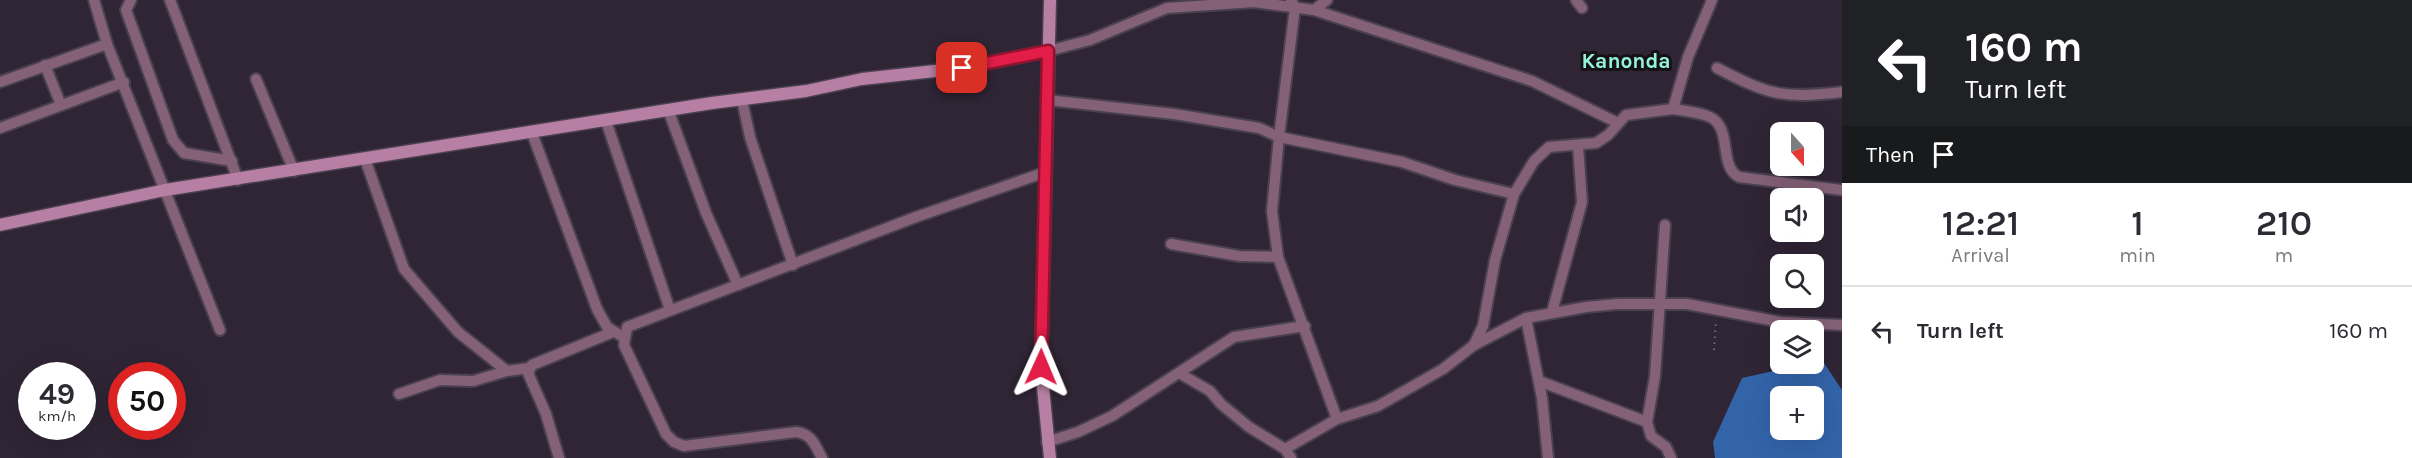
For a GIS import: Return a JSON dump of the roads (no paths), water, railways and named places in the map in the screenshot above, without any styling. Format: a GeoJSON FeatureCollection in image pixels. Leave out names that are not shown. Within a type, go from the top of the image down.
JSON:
{"type":"FeatureCollection","features":[{"type":"Feature","properties":{"kind":"street"},"geometry":{"type":"LineString","coordinates":[[94,0],[107,44],[220,330]]}},
{"type":"Feature","properties":{"kind":"street"},"geometry":{"type":"LineString","coordinates":[[131,0],[126,10],[173,140],[184,153],[232,161]]}},
{"type":"Feature","properties":{"kind":"street"},"geometry":{"type":"LineString","coordinates":[[170,0],[238,180]]}},
{"type":"Feature","properties":{"kind":"street"},"geometry":{"type":"LineString","coordinates":[[1050,0],[1041,367],[1050,458]]}},
{"type":"Feature","properties":{"kind":"street"},"geometry":{"type":"LineString","coordinates":[[1314,10],[1327,0]]}},
{"type":"Feature","properties":{"kind":"street"},"geometry":{"type":"LineString","coordinates":[[1673,109],[1688,57],[1712,0]]}},
{"type":"Feature","properties":{"kind":"street"},"geometry":{"type":"LineString","coordinates":[[1293,3],[1272,211],[1278,257],[1337,419]]}},
{"type":"Feature","properties":{"kind":"street"},"geometry":{"type":"LineString","coordinates":[[0,225],[165,190],[806,91],[862,79],[962,68],[1090,40],[1165,4],[1293,3],[1532,81],[1618,123]]}},
{"type":"Feature","properties":{"kind":"street"},"geometry":{"type":"LineString","coordinates":[[0,82],[107,44]]}},
{"type":"Feature","properties":{"kind":"street"},"geometry":{"type":"LineString","coordinates":[[45,65],[61,105]]}},
{"type":"Feature","properties":{"kind":"street"},"geometry":{"type":"LineString","coordinates":[[1717,68],[1762,91],[1782,95],[1842,92]]}},
{"type":"Feature","properties":{"kind":"street"},"geometry":{"type":"LineString","coordinates":[[256,79],[294,171]]}},
{"type":"Feature","properties":{"kind":"street"},"geometry":{"type":"LineString","coordinates":[[0,128],[123,82]]}},
{"type":"Feature","properties":{"kind":"street"},"geometry":{"type":"LineString","coordinates":[[742,100],[750,137],[793,265]]}},
{"type":"Feature","properties":{"kind":"street"},"geometry":{"type":"LineString","coordinates":[[1047,100],[1174,114],[1259,128],[1278,137],[1402,162],[1455,180],[1514,194]]}},
{"type":"Feature","properties":{"kind":"street"},"geometry":{"type":"LineString","coordinates":[[1474,345],[1483,326],[1495,260],[1514,194],[1528,169],[1545,149],[1554,146],[1596,143],[1632,112],[1666,112],[1673,109],[1709,117],[1716,121],[1721,129],[1731,171],[1739,177],[1842,190]]}},
{"type":"Feature","properties":{"kind":"street"},"geometry":{"type":"LineString","coordinates":[[669,112],[702,202],[738,285]]}},
{"type":"Feature","properties":{"kind":"street"},"geometry":{"type":"LineString","coordinates":[[606,121],[670,310]]}},
{"type":"Feature","properties":{"kind":"street"},"geometry":{"type":"LineString","coordinates":[[532,133],[597,309],[607,327],[618,334],[666,434],[674,442],[684,446],[796,432],[805,433],[812,439],[822,458]]}},
{"type":"Feature","properties":{"kind":"street"},"geometry":{"type":"LineString","coordinates":[[1552,312],[1582,202],[1578,146]]}},
{"type":"Feature","properties":{"kind":"street"},"geometry":{"type":"LineString","coordinates":[[365,159],[404,269],[458,332],[507,371]]}},
{"type":"Feature","properties":{"kind":"street"},"geometry":{"type":"LineString","coordinates":[[559,458],[546,414],[528,373],[532,364],[618,334],[627,327],[670,310],[984,192],[1046,172]]}},
{"type":"Feature","properties":{"kind":"street"},"geometry":{"type":"LineString","coordinates":[[1665,225],[1655,376],[1647,423],[1651,436],[1666,447],[1671,458]]}},
{"type":"Feature","properties":{"kind":"street"},"geometry":{"type":"LineString","coordinates":[[1171,244],[1227,255],[1278,257]]}},
{"type":"Feature","properties":{"kind":"street"},"geometry":{"type":"LineString","coordinates":[[1179,373],[1210,391],[1221,404],[1249,427],[1288,453],[1337,419],[1378,406],[1443,369],[1474,345],[1526,318],[1586,307],[1659,303],[1716,309],[1781,322],[1842,325]]}},
{"type":"Feature","properties":{"kind":"street"},"geometry":{"type":"LineString","coordinates":[[1526,318],[1539,381],[1548,458]]}},
{"type":"Feature","properties":{"kind":"street"},"geometry":{"type":"LineString","coordinates":[[1047,442],[1078,432],[1112,416],[1234,337],[1305,326]]}},
{"type":"Feature","properties":{"kind":"street"},"geometry":{"type":"LineString","coordinates":[[399,394],[440,380],[473,381],[507,371],[529,368]]}},
{"type":"Feature","properties":{"kind":"street"},"geometry":{"type":"LineString","coordinates":[[1539,381],[1647,423]]}},
{"type":"Feature","properties":{"kind":"water"},"geometry":{"type":"Polygon","coordinates":[[[1824,363],[1842,390],[1842,458],[1715,458],[1713,442],[1742,378],[1770,372],[1770,374],[1824,374],[1824,363]]]}},
{"type":"Feature","properties":{"kind":"district","name":"Kanonda"},"geometry":{"type":"Point","coordinates":[1626,61]}}]}
